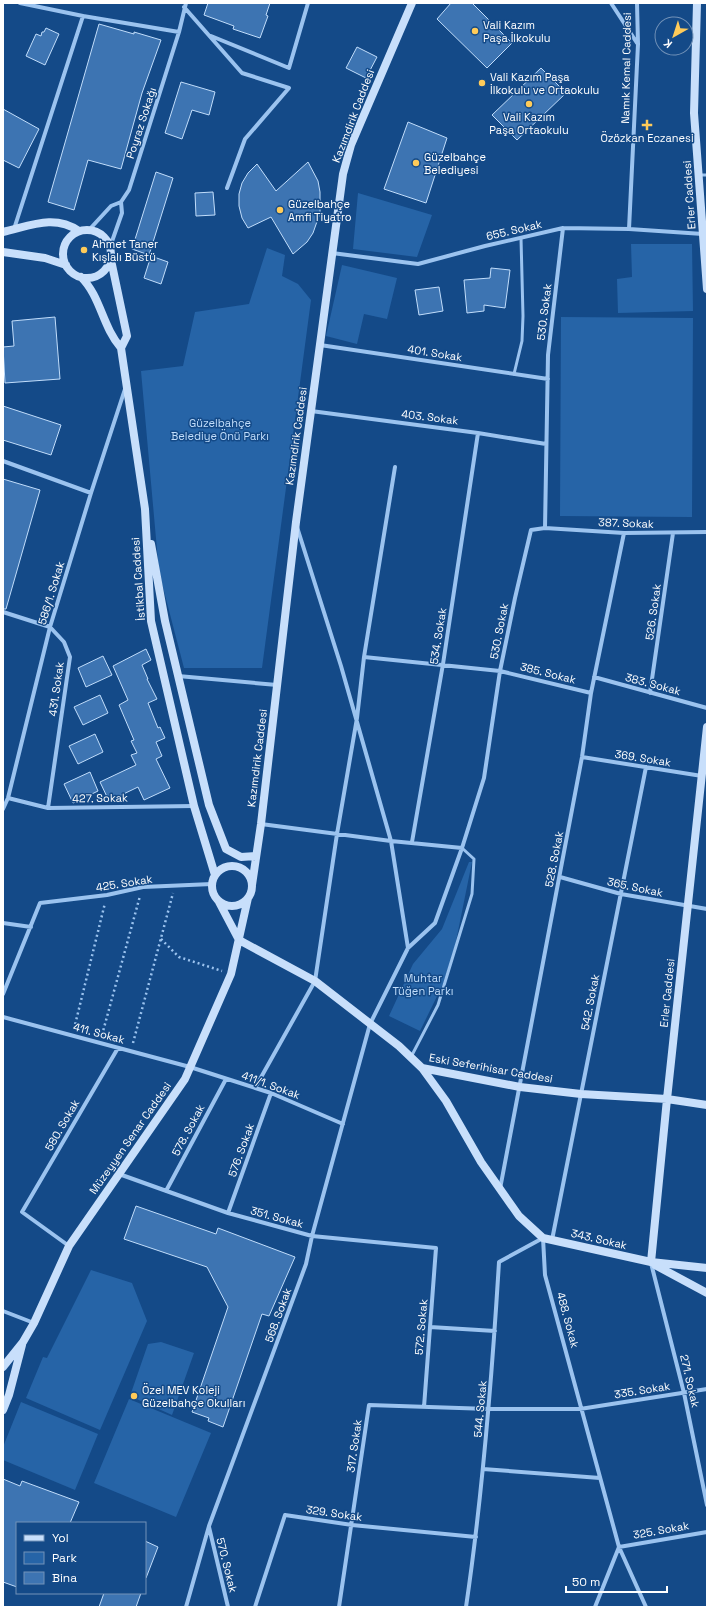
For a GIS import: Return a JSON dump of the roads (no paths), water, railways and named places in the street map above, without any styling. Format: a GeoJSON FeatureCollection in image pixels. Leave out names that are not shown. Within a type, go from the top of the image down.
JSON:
{"type":"FeatureCollection","features":[{"type":"Feature","properties":{"kind":"main road","name":"Kazımdirik Caddesi"},"geometry":{"type":"LineString","coordinates":[[252,885],[261,824],[296,522],[343,174],[351,145],[412,3]]}},
{"type":"Feature","properties":{"kind":"main road","name":"Erler Caddesi"},"geometry":{"type":"LineString","coordinates":[[697,3],[694,113],[703,174],[703,234],[707,289]]}},
{"type":"Feature","properties":{"kind":"main road"},"geometry":{"type":"LineString","coordinates":[[3,232],[45,222],[58,222],[72,227],[79,232]]}},
{"type":"Feature","properties":{"kind":"main road"},"geometry":{"type":"LineString","coordinates":[[3,252],[45,258],[66,265],[71,271],[81,277],[92,277],[99,275],[106,270],[111,260],[110,246],[106,239],[100,234],[88,231],[79,232],[71,237],[66,243],[64,250],[66,265]]}},
{"type":"Feature","properties":{"kind":"main road","name":"İstikbal Caddesi"},"geometry":{"type":"LineString","coordinates":[[111,260],[127,336],[121,348]]}},
{"type":"Feature","properties":{"kind":"main road","name":"İstikbal Caddesi"},"geometry":{"type":"LineString","coordinates":[[81,277],[92,289],[112,338],[121,348],[145,509],[151,621],[194,806],[215,875]]}},
{"type":"Feature","properties":{"kind":"main road"},"geometry":{"type":"LineString","coordinates":[[145,509],[165,621],[209,806],[233,866]]}},
{"type":"Feature","properties":{"kind":"main road","name":"Erler Caddesi"},"geometry":{"type":"LineString","coordinates":[[650,1262],[707,727]]}},
{"type":"Feature","properties":{"kind":"main road"},"geometry":{"type":"LineString","coordinates":[[226,849],[241,857],[256,856]]}},
{"type":"Feature","properties":{"kind":"main road"},"geometry":{"type":"LineString","coordinates":[[219,902],[231,906],[244,902],[248,898],[252,885],[246,873],[242,869],[233,866],[224,868],[215,875],[212,884],[215,897],[239,940]]}},
{"type":"Feature","properties":{"kind":"main road","name":"Müzeyyen Senar Caddesi"},"geometry":{"type":"LineString","coordinates":[[3,1367],[23,1342],[34,1322],[69,1246],[186,1078],[231,974],[248,898]]}},
{"type":"Feature","properties":{"kind":"main road","name":"Eski Seferihisar Caddesi"},"geometry":{"type":"LineString","coordinates":[[239,940],[316,981],[411,1057],[422,1068],[520,1087],[581,1094],[667,1099],[707,1104]]}},
{"type":"Feature","properties":{"kind":"main road"},"geometry":{"type":"LineString","coordinates":[[422,1068],[446,1101],[481,1162],[500,1190],[519,1216],[543,1238]]}},
{"type":"Feature","properties":{"kind":"main road","name":"343. Sokak"},"geometry":{"type":"LineString","coordinates":[[543,1238],[650,1262]]}},
{"type":"Feature","properties":{"kind":"main road"},"geometry":{"type":"LineString","coordinates":[[650,1262],[707,1268]]}},
{"type":"Feature","properties":{"kind":"main road"},"geometry":{"type":"LineString","coordinates":[[650,1262],[707,1293]]}},
{"type":"Feature","properties":{"kind":"main road","name":"Müzeyyen Senar Caddesi"},"geometry":{"type":"LineString","coordinates":[[3,1410],[9,1395],[23,1342]]}},
{"type":"Feature","properties":{"kind":"street"},"geometry":{"type":"LineString","coordinates":[[20,3],[83,16],[179,32]]}},
{"type":"Feature","properties":{"kind":"street"},"geometry":{"type":"LineString","coordinates":[[209,35],[289,68],[308,3]]}},
{"type":"Feature","properties":{"kind":"street"},"geometry":{"type":"LineString","coordinates":[[611,3],[638,44]]}},
{"type":"Feature","properties":{"kind":"street","name":"Namık Kemal Caddesi"},"geometry":{"type":"LineString","coordinates":[[630,229],[638,44],[636,3]]}},
{"type":"Feature","properties":{"kind":"street"},"geometry":{"type":"LineString","coordinates":[[185,5],[242,73],[289,88],[245,139],[227,188]]}},
{"type":"Feature","properties":{"kind":"street","name":"Poyraz Sokağı"},"geometry":{"type":"LineString","coordinates":[[110,246],[122,213],[121,202],[129,190],[179,32],[185,5]]}},
{"type":"Feature","properties":{"kind":"street"},"geometry":{"type":"LineString","coordinates":[[14,230],[83,16]]}},
{"type":"Feature","properties":{"kind":"street"},"geometry":{"type":"LineString","coordinates":[[88,231],[111,206],[121,202]]}},
{"type":"Feature","properties":{"kind":"street","name":"655. Sokak"},"geometry":{"type":"LineString","coordinates":[[332,253],[418,264],[563,228],[630,229],[703,234]]}},
{"type":"Feature","properties":{"kind":"street","name":"530. Sokak"},"geometry":{"type":"LineString","coordinates":[[370,1024],[408,948],[435,923],[462,848],[484,778],[500,671],[531,530],[545,528],[548,355],[563,228]]}},
{"type":"Feature","properties":{"kind":"street","name":"401. Sokak"},"geometry":{"type":"LineString","coordinates":[[320,345],[548,379]]}},
{"type":"Feature","properties":{"kind":"street","name":"586/1. Sokak"},"geometry":{"type":"LineString","coordinates":[[3,809],[8,798],[50,627],[126,384]]}},
{"type":"Feature","properties":{"kind":"street","name":"403. Sokak"},"geometry":{"type":"LineString","coordinates":[[311,411],[478,433],[546,444]]}},
{"type":"Feature","properties":{"kind":"street","name":"534. Sokak"},"geometry":{"type":"LineString","coordinates":[[412,842],[443,664],[478,433]]}},
{"type":"Feature","properties":{"kind":"street"},"geometry":{"type":"LineString","coordinates":[[3,461],[91,493]]}},
{"type":"Feature","properties":{"kind":"street"},"geometry":{"type":"LineString","coordinates":[[255,1088],[316,981],[337,834],[357,718],[364,657],[395,467]]}},
{"type":"Feature","properties":{"kind":"street"},"geometry":{"type":"LineString","coordinates":[[296,522],[357,718],[391,840],[408,948]]}},
{"type":"Feature","properties":{"kind":"street","name":"387. Sokak"},"geometry":{"type":"LineString","coordinates":[[545,528],[624,533],[707,532]]}},
{"type":"Feature","properties":{"kind":"street","name":"528. Sokak"},"geometry":{"type":"LineString","coordinates":[[500,1190],[582,757],[594,677],[624,533]]}},
{"type":"Feature","properties":{"kind":"street","name":"526. Sokak"},"geometry":{"type":"LineString","coordinates":[[650,692],[672,533]]}},
{"type":"Feature","properties":{"kind":"street","name":"431. Sokak"},"geometry":{"type":"LineString","coordinates":[[3,612],[50,627],[64,642],[70,657],[48,808]]}},
{"type":"Feature","properties":{"kind":"street","name":"385. Sokak"},"geometry":{"type":"LineString","coordinates":[[364,657],[500,671],[591,693]]}},
{"type":"Feature","properties":{"kind":"street"},"geometry":{"type":"LineString","coordinates":[[178,676],[277,685]]}},
{"type":"Feature","properties":{"kind":"street","name":"383. Sokak"},"geometry":{"type":"LineString","coordinates":[[594,677],[707,708]]}},
{"type":"Feature","properties":{"kind":"street","name":"369. Sokak"},"geometry":{"type":"LineString","coordinates":[[582,757],[702,776]]}},
{"type":"Feature","properties":{"kind":"street","name":"542. Sokak"},"geometry":{"type":"LineString","coordinates":[[552,1240],[646,767]]}},
{"type":"Feature","properties":{"kind":"street","name":"427. Sokak"},"geometry":{"type":"LineString","coordinates":[[8,798],[48,808],[194,806]]}},
{"type":"Feature","properties":{"kind":"street"},"geometry":{"type":"LineString","coordinates":[[261,824],[462,848]]}},
{"type":"Feature","properties":{"kind":"street","name":"365. Sokak"},"geometry":{"type":"LineString","coordinates":[[560,877],[621,894],[707,910]]}},
{"type":"Feature","properties":{"kind":"street","name":"425. Sokak"},"geometry":{"type":"LineString","coordinates":[[31,927],[40,903],[107,895],[143,888],[212,884]]}},
{"type":"Feature","properties":{"kind":"street"},"geometry":{"type":"LineString","coordinates":[[3,923],[31,927],[3,994]]}},
{"type":"Feature","properties":{"kind":"street","name":"411. Sokak"},"geometry":{"type":"LineString","coordinates":[[3,1017],[190,1067]]}},
{"type":"Feature","properties":{"kind":"street","name":"568. Sokak"},"geometry":{"type":"LineString","coordinates":[[186,1607],[209,1526],[303,1271],[370,1024]]}},
{"type":"Feature","properties":{"kind":"street","name":"580. Sokak"},"geometry":{"type":"LineString","coordinates":[[69,1246],[22,1212],[118,1048]]}},
{"type":"Feature","properties":{"kind":"street","name":"411/1. Sokak"},"geometry":{"type":"LineString","coordinates":[[190,1067],[271,1093],[344,1124]]}},
{"type":"Feature","properties":{"kind":"street","name":"578. Sokak"},"geometry":{"type":"LineString","coordinates":[[166,1191],[226,1078]]}},
{"type":"Feature","properties":{"kind":"street","name":"576. Sokak"},"geometry":{"type":"LineString","coordinates":[[228,1213],[271,1093]]}},
{"type":"Feature","properties":{"kind":"street","name":"351. Sokak"},"geometry":{"type":"LineString","coordinates":[[119,1174],[228,1213],[312,1236],[436,1248]]}},
{"type":"Feature","properties":{"kind":"street","name":"544. Sokak"},"geometry":{"type":"LineString","coordinates":[[466,1607],[476,1537],[489,1409],[499,1262],[543,1238]]}},
{"type":"Feature","properties":{"kind":"street","name":"488. Sokak"},"geometry":{"type":"LineString","coordinates":[[543,1238],[545,1274],[580,1409],[619,1547],[646,1607]]}},
{"type":"Feature","properties":{"kind":"street","name":"572. Sokak"},"geometry":{"type":"LineString","coordinates":[[424,1406],[436,1248]]}},
{"type":"Feature","properties":{"kind":"street","name":"271. Sokak"},"geometry":{"type":"LineString","coordinates":[[650,1262],[684,1393],[707,1505]]}},
{"type":"Feature","properties":{"kind":"street"},"geometry":{"type":"LineString","coordinates":[[3,1311],[34,1322]]}},
{"type":"Feature","properties":{"kind":"street"},"geometry":{"type":"LineString","coordinates":[[430,1327],[495,1330]]}},
{"type":"Feature","properties":{"kind":"street","name":"335. Sokak"},"geometry":{"type":"LineString","coordinates":[[489,1409],[580,1409],[707,1389]]}},
{"type":"Feature","properties":{"kind":"street","name":"317. Sokak"},"geometry":{"type":"LineString","coordinates":[[339,1607],[369,1405],[489,1409]]}},
{"type":"Feature","properties":{"kind":"street"},"geometry":{"type":"LineString","coordinates":[[483,1469],[600,1478]]}},
{"type":"Feature","properties":{"kind":"street","name":"329. Sokak"},"geometry":{"type":"LineString","coordinates":[[254,1607],[284,1515],[352,1525],[476,1537]]}},
{"type":"Feature","properties":{"kind":"street","name":"570. Sokak"},"geometry":{"type":"LineString","coordinates":[[209,1526],[228,1607]]}},
{"type":"Feature","properties":{"kind":"street","name":"325. Sokak"},"geometry":{"type":"LineString","coordinates":[[619,1547],[707,1532]]}},
{"type":"Feature","properties":{"kind":"street"},"geometry":{"type":"LineString","coordinates":[[595,1607],[619,1547]]}},
{"type":"Feature","properties":{"kind":"lane"},"geometry":{"type":"LineString","coordinates":[[514,374],[522,341],[523,316],[521,238]]}},
{"type":"Feature","properties":{"kind":"lane"},"geometry":{"type":"LineString","coordinates":[[411,1057],[438,1005],[472,894],[474,859],[462,848]]}},
{"type":"Feature","properties":{"kind":"place","name":"Vali Kazım Paşa İlkokulu"},"geometry":{"type":"Point","coordinates":[475,31]}},
{"type":"Feature","properties":{"kind":"place","name":"Vali Kazım Paşa İlkokulu ve Ortaokulu"},"geometry":{"type":"Point","coordinates":[482,83]}},
{"type":"Feature","properties":{"kind":"place","name":"Vali Kazım Paşa Ortaokulu"},"geometry":{"type":"Point","coordinates":[529,104]}},
{"type":"Feature","properties":{"kind":"place","name":"Özözkan Eczanesi"},"geometry":{"type":"Point","coordinates":[647,125]}},
{"type":"Feature","properties":{"kind":"place","name":"Güzelbahçe Belediyesi"},"geometry":{"type":"Point","coordinates":[416,163]}},
{"type":"Feature","properties":{"kind":"place","name":"Güzelbahçe Amfi Tiyatro"},"geometry":{"type":"Point","coordinates":[280,210]}},
{"type":"Feature","properties":{"kind":"place","name":"Ahmet Taner Kışlalı Büstü"},"geometry":{"type":"Point","coordinates":[84,250]}},
{"type":"Feature","properties":{"kind":"place","name":"Özel MEV Koleji Güzelbahçe Okulları"},"geometry":{"type":"Point","coordinates":[134,1396]}},
{"type":"Feature","properties":{"kind":"park label","name":"Güzelbahçe Belediye Önü Parkı"},"geometry":{"type":"Point","coordinates":[220,429]}},
{"type":"Feature","properties":{"kind":"park label","name":"Muhtar Tüğen Parkı"},"geometry":{"type":"Point","coordinates":[423,984]}}]}
